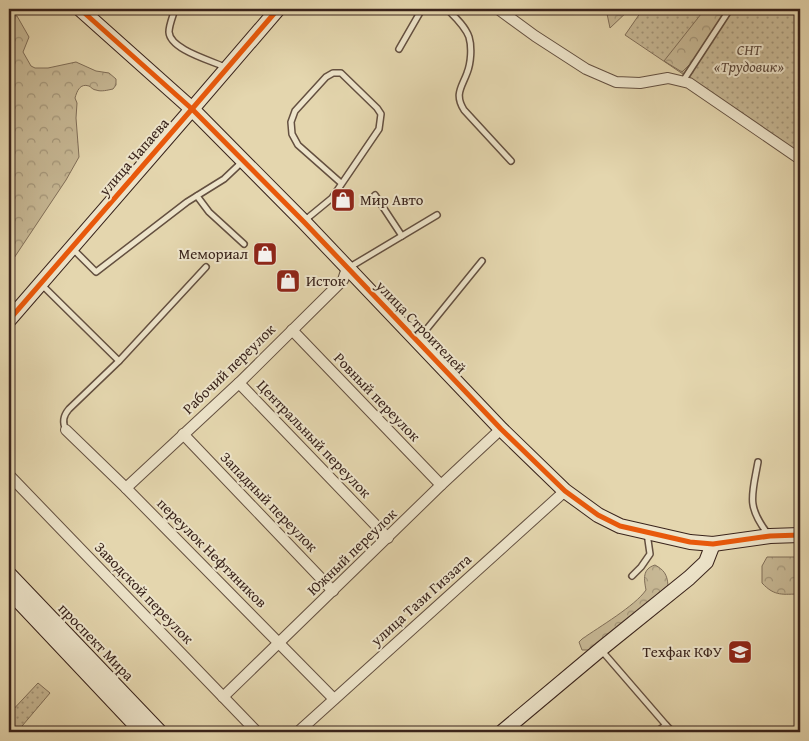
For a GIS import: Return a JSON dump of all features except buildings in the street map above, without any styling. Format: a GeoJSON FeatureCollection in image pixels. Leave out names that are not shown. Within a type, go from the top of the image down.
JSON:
{"type":"FeatureCollection","features":[{"type":"Feature","properties":{"kind":"street","name":"улица Строителей"},"geometry":{"type":"LineString","coordinates":[[80,9],[192,109],[304,222],[501,428],[566,491],[598,515],[620,526],[690,542],[713,544],[770,536],[800,535]]}},
{"type":"Feature","properties":{"kind":"street","name":"улица Чапаева"},"geometry":{"type":"LineString","coordinates":[[9,320],[278,9]]}},
{"type":"Feature","properties":{"kind":"street"},"geometry":{"type":"LineString","coordinates":[[498,9],[586,69],[616,82],[640,83],[668,78],[689,83],[800,159]]}},
{"type":"Feature","properties":{"kind":"street","name":"Рабочий переулок"},"geometry":{"type":"LineString","coordinates":[[126,488],[239,383],[343,280],[347,268]]}},
{"type":"Feature","properties":{"kind":"street","name":"Ровный переулок"},"geometry":{"type":"LineString","coordinates":[[292,330],[441,484]]}},
{"type":"Feature","properties":{"kind":"street","name":"Центральный переулок"},"geometry":{"type":"LineString","coordinates":[[239,383],[388,538]]}},
{"type":"Feature","properties":{"kind":"street","name":"Южный переулок"},"geometry":{"type":"LineString","coordinates":[[223,697],[501,428]]}},
{"type":"Feature","properties":{"kind":"street","name":"переулок Нефтяников"},"geometry":{"type":"LineString","coordinates":[[66,430],[126,488],[334,699]]}},
{"type":"Feature","properties":{"kind":"street","name":"Западный переулок"},"geometry":{"type":"LineString","coordinates":[[183,434],[333,591]]}},
{"type":"Feature","properties":{"kind":"street","name":"Заводской переулок"},"geometry":{"type":"LineString","coordinates":[[9,475],[257,732]]}},
{"type":"Feature","properties":{"kind":"street","name":"улица Тази Гиззата"},"geometry":{"type":"LineString","coordinates":[[298,732],[566,491]]}},
{"type":"Feature","properties":{"kind":"street"},"geometry":{"type":"LineString","coordinates":[[502,732],[689,578],[706,562],[713,544]]}},
{"type":"Feature","properties":{"kind":"street","name":"проспект Мира"},"geometry":{"type":"LineString","coordinates":[[9,574],[160,732]]}},
{"type":"Feature","properties":{"kind":"street","name":"проспект Мира"},"geometry":{"type":"LineString","coordinates":[[9,590],[142,732]]}},
{"type":"Feature","properties":{"kind":"lane"},"geometry":{"type":"LineString","coordinates":[[175,9],[169,32],[172,40],[188,52],[227,68]]}},
{"type":"Feature","properties":{"kind":"lane"},"geometry":{"type":"LineString","coordinates":[[400,49],[422,9]]}},
{"type":"Feature","properties":{"kind":"lane"},"geometry":{"type":"LineString","coordinates":[[447,9],[463,26],[470,44],[468,70],[458,98],[460,103],[464,110],[511,161]]}},
{"type":"Feature","properties":{"kind":"lane"},"geometry":{"type":"LineString","coordinates":[[682,81],[730,9]]}},
{"type":"Feature","properties":{"kind":"lane"},"geometry":{"type":"LineString","coordinates":[[304,222],[332,198],[379,129],[381,114],[377,108],[341,74],[333,73],[326,77],[295,111],[291,122],[292,134],[298,145],[341,183]]}},
{"type":"Feature","properties":{"kind":"lane"},"geometry":{"type":"LineString","coordinates":[[71,248],[96,272],[197,196],[224,179],[244,161]]}},
{"type":"Feature","properties":{"kind":"lane"},"geometry":{"type":"LineString","coordinates":[[375,195],[402,236]]}},
{"type":"Feature","properties":{"kind":"lane"},"geometry":{"type":"LineString","coordinates":[[197,196],[209,212],[244,244]]}},
{"type":"Feature","properties":{"kind":"lane"},"geometry":{"type":"LineString","coordinates":[[347,268],[437,215]]}},
{"type":"Feature","properties":{"kind":"lane"},"geometry":{"type":"LineString","coordinates":[[417,341],[482,261]]}},
{"type":"Feature","properties":{"kind":"lane"},"geometry":{"type":"LineString","coordinates":[[66,430],[63,420],[65,414],[119,361],[206,268]]}},
{"type":"Feature","properties":{"kind":"lane"},"geometry":{"type":"LineString","coordinates":[[40,284],[119,361]]}},
{"type":"Feature","properties":{"kind":"lane"},"geometry":{"type":"LineString","coordinates":[[758,462],[751,501],[757,520],[770,536]]}},
{"type":"Feature","properties":{"kind":"lane"},"geometry":{"type":"LineString","coordinates":[[632,576],[650,554],[647,533]]}},
{"type":"Feature","properties":{"kind":"lane"},"geometry":{"type":"LineString","coordinates":[[601,649],[673,732]]}},
{"type":"Feature","properties":{"kind":"lane"},"geometry":{"type":"LineString","coordinates":[[656,732],[666,725]]}},
{"type":"Feature","properties":{"kind":"green space"},"geometry":{"type":"Polygon","coordinates":[[[606,9],[630,9],[610,28],[606,9]]]}},
{"type":"Feature","properties":{"kind":"green space","name":"СНТ «Трудовик»"},"geometry":{"type":"Polygon","coordinates":[[[643,9],[800,9],[800,153],[625,35],[643,9]]]}},
{"type":"Feature","properties":{"kind":"green space"},"geometry":{"type":"Polygon","coordinates":[[[705,9],[727,9],[693,61],[682,72],[664,61],[705,9]]]}},
{"type":"Feature","properties":{"kind":"green space"},"geometry":{"type":"Polygon","coordinates":[[[9,15],[17,16],[29,37],[23,52],[31,66],[35,68],[48,68],[76,62],[96,71],[109,73],[116,79],[116,85],[113,89],[104,91],[95,90],[86,85],[78,90],[75,98],[77,103],[76,118],[79,157],[66,180],[9,263],[9,15]]]}},
{"type":"Feature","properties":{"kind":"green space"},"geometry":{"type":"Polygon","coordinates":[[[767,557],[800,557],[800,594],[775,593],[762,583],[762,566],[767,557]]]}},
{"type":"Feature","properties":{"kind":"green space"},"geometry":{"type":"Polygon","coordinates":[[[655,565],[664,573],[668,585],[598,646],[591,650],[582,650],[579,642],[582,639],[641,596],[646,590],[646,572],[655,565]]]}},
{"type":"Feature","properties":{"kind":"green space"},"geometry":{"type":"Polygon","coordinates":[[[38,683],[50,693],[17,732],[9,732],[9,714],[38,683]]]}},
{"type":"Feature","properties":{"kind":"cycle path"},"geometry":{"type":"LineString","coordinates":[[80,9],[192,109],[304,222],[501,429],[565,491],[598,515],[620,526],[690,542],[713,544],[770,536],[800,535]]}},
{"type":"Feature","properties":{"kind":"cycle path"},"geometry":{"type":"LineString","coordinates":[[9,320],[278,9]]}},
{"type":"Feature","properties":{"kind":"place","name":"Мир Авто"},"geometry":{"type":"Point","coordinates":[343,200]}},
{"type":"Feature","properties":{"kind":"place","name":"Мемориал"},"geometry":{"type":"Point","coordinates":[265,254]}},
{"type":"Feature","properties":{"kind":"place","name":"Исток"},"geometry":{"type":"Point","coordinates":[288,281]}},
{"type":"Feature","properties":{"kind":"place","name":"Техфак КФУ"},"geometry":{"type":"Point","coordinates":[740,652]}}]}
